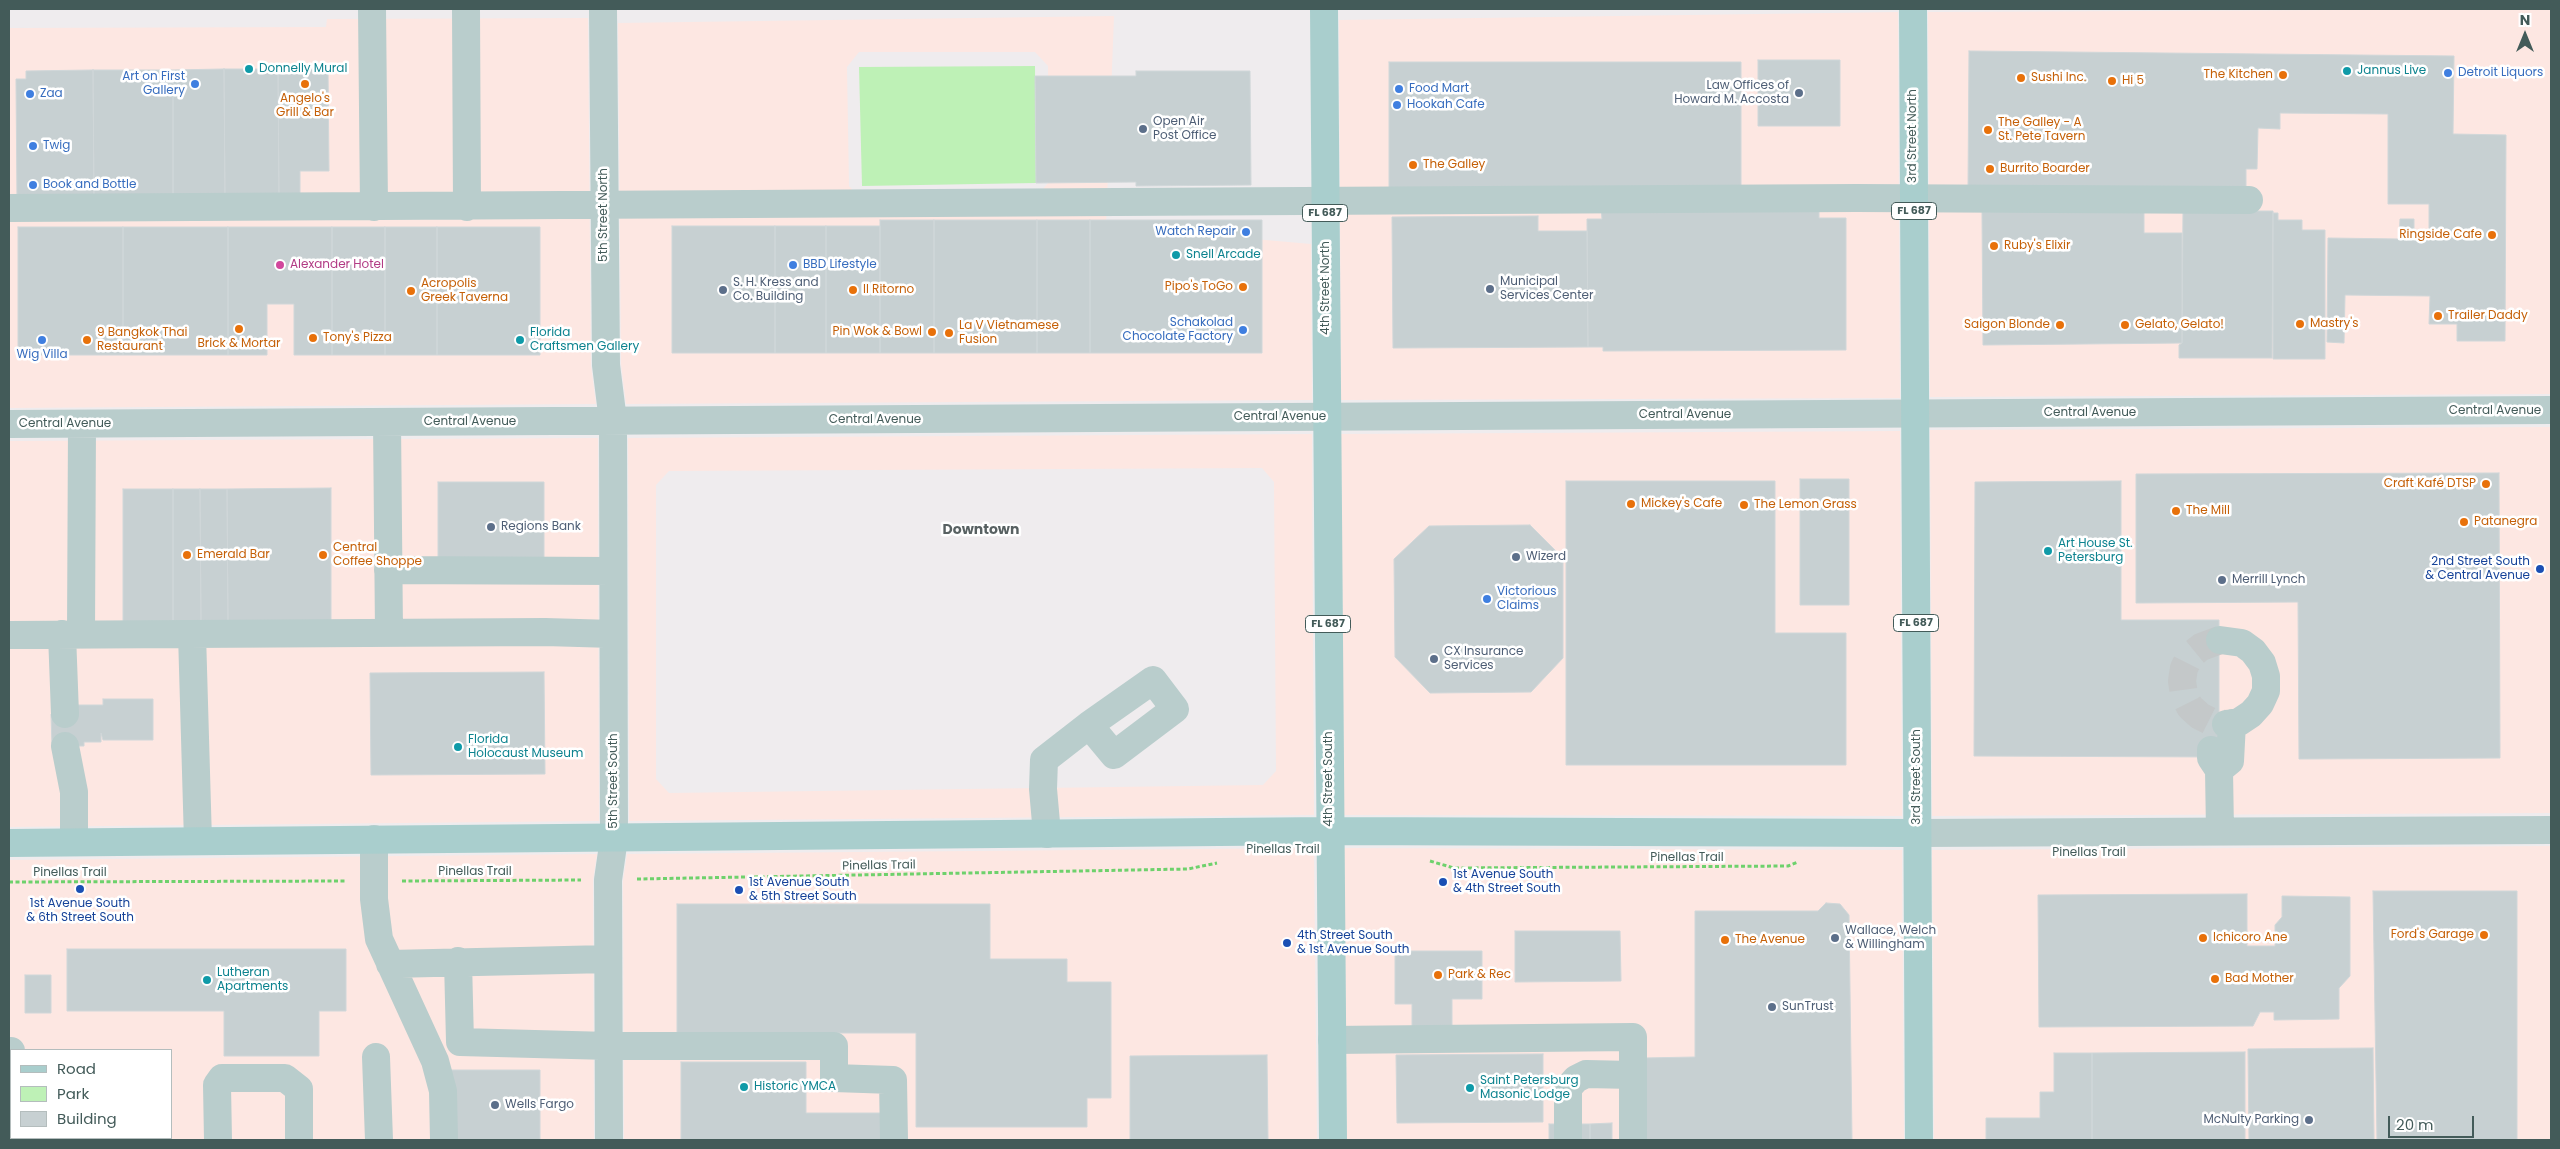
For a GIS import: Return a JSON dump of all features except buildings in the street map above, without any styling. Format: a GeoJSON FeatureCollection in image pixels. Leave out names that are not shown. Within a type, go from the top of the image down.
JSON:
{"type":"FeatureCollection","features":[{"type":"Feature","properties":{"kind":"main road","name":"4th Street North"},"geometry":{"type":"LineString","coordinates":[[1324,9],[1326,417]]}},
{"type":"Feature","properties":{"kind":"main road","name":"3rd Street North"},"geometry":{"type":"LineString","coordinates":[[1912,9],[1915,414]]}},
{"type":"Feature","properties":{"kind":"main road","name":"3rd Street South"},"geometry":{"type":"LineString","coordinates":[[1915,414],[1919,1140]]}},
{"type":"Feature","properties":{"kind":"main road","name":"4th Street South"},"geometry":{"type":"LineString","coordinates":[[1326,417],[1333,1140]]}},
{"type":"Feature","properties":{"kind":"main road"},"geometry":{"type":"LineString","coordinates":[[9,843],[1329,832],[1917,833]]}},
{"type":"Feature","properties":{"kind":"street"},"geometry":{"type":"LineString","coordinates":[[372,9],[374,207]]}},
{"type":"Feature","properties":{"kind":"street"},"geometry":{"type":"LineString","coordinates":[[466,9],[468,207]]}},
{"type":"Feature","properties":{"kind":"street","name":"5th Street North"},"geometry":{"type":"LineString","coordinates":[[603,9],[606,365],[613,421]]}},
{"type":"Feature","properties":{"kind":"street"},"geometry":{"type":"LineString","coordinates":[[9,208],[1914,198],[2249,200]]}},
{"type":"Feature","properties":{"kind":"street","name":"Central Avenue"},"geometry":{"type":"LineString","coordinates":[[9,424],[2551,410]]}},
{"type":"Feature","properties":{"kind":"street","name":"5th Street South"},"geometry":{"type":"LineString","coordinates":[[609,1140],[608,880],[614,838],[613,421]]}},
{"type":"Feature","properties":{"kind":"street"},"geometry":{"type":"LineString","coordinates":[[388,422],[389,632]]}},
{"type":"Feature","properties":{"kind":"street"},"geometry":{"type":"LineString","coordinates":[[65,714],[82,424]]}},
{"type":"Feature","properties":{"kind":"street"},"geometry":{"type":"LineString","coordinates":[[388,570],[613,571]]}},
{"type":"Feature","properties":{"kind":"street"},"geometry":{"type":"LineString","coordinates":[[9,634],[389,632],[613,634]]}},
{"type":"Feature","properties":{"kind":"street"},"geometry":{"type":"LineString","coordinates":[[192,634],[198,840]]}},
{"type":"Feature","properties":{"kind":"street"},"geometry":{"type":"LineString","coordinates":[[2220,640],[2242,643],[2254,651],[2262,663],[2266,676],[2266,691],[2260,704],[2251,714],[2239,722],[2229,723],[2230,761],[2215,760],[2220,832]]}},
{"type":"Feature","properties":{"kind":"street"},"geometry":{"type":"LineString","coordinates":[[1047,834],[1043,789],[1044,760],[1089,725]]}},
{"type":"Feature","properties":{"kind":"street"},"geometry":{"type":"LineString","coordinates":[[66,746],[74,792],[74,842]]}},
{"type":"Feature","properties":{"kind":"street"},"geometry":{"type":"LineString","coordinates":[[1917,833],[2551,830]]}},
{"type":"Feature","properties":{"kind":"street"},"geometry":{"type":"LineString","coordinates":[[374,839],[373,881],[379,939],[435,1061],[443,1091],[444,1140]]}},
{"type":"Feature","properties":{"kind":"street"},"geometry":{"type":"LineString","coordinates":[[390,964],[608,959]]}},
{"type":"Feature","properties":{"kind":"street"},"geometry":{"type":"LineString","coordinates":[[458,961],[460,1042],[609,1046],[834,1046],[834,1078],[893,1080],[894,1140]]}},
{"type":"Feature","properties":{"kind":"street"},"geometry":{"type":"LineString","coordinates":[[1332,1040],[1633,1038],[1633,1140]]}},
{"type":"Feature","properties":{"kind":"street"},"geometry":{"type":"LineString","coordinates":[[376,1057],[379,1140]]}},
{"type":"Feature","properties":{"kind":"street"},"geometry":{"type":"LineString","coordinates":[[428,1140],[428,1088],[435,1061]]}},
{"type":"Feature","properties":{"kind":"street"},"geometry":{"type":"LineString","coordinates":[[1568,1140],[1568,1088],[1576,1079],[1586,1074],[1633,1076]]}},
{"type":"Feature","properties":{"kind":"street"},"geometry":{"type":"LineString","coordinates":[[218,1140],[217,1086],[222,1078],[285,1078],[300,1089],[300,1140]]}},
{"type":"Feature","properties":{"kind":"path","name":"Pinellas Trail"},"geometry":{"type":"LineString","coordinates":[[1426,860],[1454,868],[1788,866],[1804,860]]}},
{"type":"Feature","properties":{"kind":"path","name":"Pinellas Trail"},"geometry":{"type":"LineString","coordinates":[[9,882],[608,880],[1188,869],[1225,861]]}},
{"type":"Feature","properties":{"kind":"shaded area"},"geometry":{"type":"Polygon","coordinates":[[[2551,9],[2551,394],[1930,397],[1928,12],[2551,9]]]}},
{"type":"Feature","properties":{"kind":"shaded area"},"geometry":{"type":"Polygon","coordinates":[[[1898,12],[1900,398],[1341,400],[1339,20],[1898,12]]]}},
{"type":"Feature","properties":{"kind":"shaded area"},"geometry":{"type":"Polygon","coordinates":[[[1114,16],[1106,226],[1311,244],[1312,400],[626,404],[621,364],[618,23],[1114,16]],[[859,52],[847,67],[849,186],[862,200],[1036,197],[1048,183],[1048,66],[1035,52],[859,52]]]}},
{"type":"Feature","properties":{"kind":"shaded area"},"geometry":{"type":"Polygon","coordinates":[[[588,18],[591,366],[596,404],[9,408],[9,28],[326,27],[327,19],[588,18]]]}},
{"type":"Feature","properties":{"kind":"shaded area"},"geometry":{"type":"Polygon","coordinates":[[[2551,427],[2551,813],[1932,816],[1930,430],[2551,427]]]}},
{"type":"Feature","properties":{"kind":"shaded area"},"geometry":{"type":"Polygon","coordinates":[[[1900,431],[1902,816],[1344,815],[1341,434],[1900,431]]]}},
{"type":"Feature","properties":{"kind":"shaded area"},"geometry":{"type":"Polygon","coordinates":[[[1312,434],[1314,815],[629,821],[628,438],[1312,434]],[[1262,468],[669,471],[656,485],[656,779],[669,793],[1263,785],[1276,771],[1274,482],[1262,468]]]}},
{"type":"Feature","properties":{"kind":"shaded area"},"geometry":{"type":"Polygon","coordinates":[[[598,438],[599,821],[9,827],[9,441],[598,438]]]}},
{"type":"Feature","properties":{"kind":"shaded area"},"geometry":{"type":"Polygon","coordinates":[[[2551,846],[2551,1140],[1934,1140],[1932,850],[2551,846]]]}},
{"type":"Feature","properties":{"kind":"shaded area"},"geometry":{"type":"Polygon","coordinates":[[[1314,848],[1317,1140],[624,1140],[623,881],[627,854],[1314,848]]]}},
{"type":"Feature","properties":{"kind":"shaded area"},"geometry":{"type":"Polygon","coordinates":[[[1344,848],[1902,850],[1904,1140],[1347,1140],[1344,848]]]}},
{"type":"Feature","properties":{"kind":"shaded area"},"geometry":{"type":"Polygon","coordinates":[[[597,854],[593,880],[594,1140],[9,1140],[9,860],[597,854]]]}},
{"type":"Feature","properties":{"kind":"green space"},"geometry":{"type":"Polygon","coordinates":[[[1035,66],[1036,183],[862,186],[859,67],[1035,66]]]}},
{"type":"Feature","properties":{"kind":"tunnel"},"geometry":{"type":"LineString","coordinates":[[2220,640],[2201,647],[2190,656],[2184,668],[2182,681],[2184,695],[2190,707],[2200,716],[2212,722],[2226,724]]}},
{"type":"Feature","properties":{"kind":"place","name":"Donnelly Mural"},"geometry":{"type":"Point","coordinates":[249,69]}},
{"type":"Feature","properties":{"kind":"place","name":"Jannus Live"},"geometry":{"type":"Point","coordinates":[2347,71]}},
{"type":"Feature","properties":{"kind":"place","name":"Detroit Liquors"},"geometry":{"type":"Point","coordinates":[2448,73]}},
{"type":"Feature","properties":{"kind":"place","name":"The Kitchen"},"geometry":{"type":"Point","coordinates":[2283,75]}},
{"type":"Feature","properties":{"kind":"place","name":"Sushi Inc."},"geometry":{"type":"Point","coordinates":[2021,78]}},
{"type":"Feature","properties":{"kind":"place","name":"Hi 5"},"geometry":{"type":"Point","coordinates":[2112,81]}},
{"type":"Feature","properties":{"kind":"place","name":"Art on First Gallery"},"geometry":{"type":"Point","coordinates":[195,84]}},
{"type":"Feature","properties":{"kind":"place","name":"Angelo's Grill & Bar"},"geometry":{"type":"Point","coordinates":[305,84]}},
{"type":"Feature","properties":{"kind":"place","name":"Food Mart"},"geometry":{"type":"Point","coordinates":[1399,89]}},
{"type":"Feature","properties":{"kind":"place","name":"Law Offices of Howard M. Accosta"},"geometry":{"type":"Point","coordinates":[1799,93]}},
{"type":"Feature","properties":{"kind":"place","name":"Zaa"},"geometry":{"type":"Point","coordinates":[30,94]}},
{"type":"Feature","properties":{"kind":"place","name":"Hookah Cafe"},"geometry":{"type":"Point","coordinates":[1397,105]}},
{"type":"Feature","properties":{"kind":"place","name":"Open Air Post Office"},"geometry":{"type":"Point","coordinates":[1143,129]}},
{"type":"Feature","properties":{"kind":"place","name":"The Galley - A St. Pete Tavern"},"geometry":{"type":"Point","coordinates":[1988,130]}},
{"type":"Feature","properties":{"kind":"place","name":"Twig"},"geometry":{"type":"Point","coordinates":[33,146]}},
{"type":"Feature","properties":{"kind":"place","name":"The Galley"},"geometry":{"type":"Point","coordinates":[1413,165]}},
{"type":"Feature","properties":{"kind":"place","name":"Burrito Boarder"},"geometry":{"type":"Point","coordinates":[1990,169]}},
{"type":"Feature","properties":{"kind":"place","name":"Book and Bottle"},"geometry":{"type":"Point","coordinates":[33,185]}},
{"type":"Feature","properties":{"kind":"place","name":"Watch Repair"},"geometry":{"type":"Point","coordinates":[1246,232]}},
{"type":"Feature","properties":{"kind":"place","name":"Ringside Cafe"},"geometry":{"type":"Point","coordinates":[2492,235]}},
{"type":"Feature","properties":{"kind":"place","name":"Ruby's Elixir"},"geometry":{"type":"Point","coordinates":[1994,246]}},
{"type":"Feature","properties":{"kind":"place","name":"Snell Arcade"},"geometry":{"type":"Point","coordinates":[1176,255]}},
{"type":"Feature","properties":{"kind":"place","name":"Alexander Hotel"},"geometry":{"type":"Point","coordinates":[280,265]}},
{"type":"Feature","properties":{"kind":"place","name":"BBD Lifestyle"},"geometry":{"type":"Point","coordinates":[793,265]}},
{"type":"Feature","properties":{"kind":"place","name":"Pipo's ToGo"},"geometry":{"type":"Point","coordinates":[1243,287]}},
{"type":"Feature","properties":{"kind":"place","name":"Municipal Services Center"},"geometry":{"type":"Point","coordinates":[1490,289]}},
{"type":"Feature","properties":{"kind":"place","name":"S. H. Kress and Co. Building"},"geometry":{"type":"Point","coordinates":[723,290]}},
{"type":"Feature","properties":{"kind":"place","name":"Il Ritorno"},"geometry":{"type":"Point","coordinates":[853,290]}},
{"type":"Feature","properties":{"kind":"place","name":"Acropolis Greek Taverna"},"geometry":{"type":"Point","coordinates":[411,291]}},
{"type":"Feature","properties":{"kind":"place","name":"Trailer Daddy"},"geometry":{"type":"Point","coordinates":[2438,316]}},
{"type":"Feature","properties":{"kind":"place","name":"Mastry's"},"geometry":{"type":"Point","coordinates":[2300,324]}},
{"type":"Feature","properties":{"kind":"place","name":"Saigon Blonde"},"geometry":{"type":"Point","coordinates":[2060,325]}},
{"type":"Feature","properties":{"kind":"place","name":"Gelato, Gelato!"},"geometry":{"type":"Point","coordinates":[2125,325]}},
{"type":"Feature","properties":{"kind":"place","name":"Brick & Mortar"},"geometry":{"type":"Point","coordinates":[239,329]}},
{"type":"Feature","properties":{"kind":"place","name":"Schakolad Chocolate Factory"},"geometry":{"type":"Point","coordinates":[1243,330]}},
{"type":"Feature","properties":{"kind":"place","name":"Pin Wok & Bowl"},"geometry":{"type":"Point","coordinates":[932,332]}},
{"type":"Feature","properties":{"kind":"place","name":"La V Vietnamese Fusion"},"geometry":{"type":"Point","coordinates":[949,333]}},
{"type":"Feature","properties":{"kind":"place","name":"Tony's Pizza"},"geometry":{"type":"Point","coordinates":[313,338]}},
{"type":"Feature","properties":{"kind":"place","name":"Wig Villa"},"geometry":{"type":"Point","coordinates":[42,340]}},
{"type":"Feature","properties":{"kind":"place","name":"9 Bangkok Thai Restaurant"},"geometry":{"type":"Point","coordinates":[87,340]}},
{"type":"Feature","properties":{"kind":"place","name":"Florida Craftsmen Gallery"},"geometry":{"type":"Point","coordinates":[520,340]}},
{"type":"Feature","properties":{"kind":"place","name":"Craft Kafé DTSP"},"geometry":{"type":"Point","coordinates":[2486,484]}},
{"type":"Feature","properties":{"kind":"place","name":"Mickey's Cafe"},"geometry":{"type":"Point","coordinates":[1631,504]}},
{"type":"Feature","properties":{"kind":"place","name":"The Lemon Grass"},"geometry":{"type":"Point","coordinates":[1744,505]}},
{"type":"Feature","properties":{"kind":"place","name":"The Mill"},"geometry":{"type":"Point","coordinates":[2176,511]}},
{"type":"Feature","properties":{"kind":"place","name":"Patanegra"},"geometry":{"type":"Point","coordinates":[2464,522]}},
{"type":"Feature","properties":{"kind":"place","name":"Regions Bank"},"geometry":{"type":"Point","coordinates":[491,527]}},
{"type":"Feature","properties":{"kind":"place","name":"Art House St. Petersburg"},"geometry":{"type":"Point","coordinates":[2048,551]}},
{"type":"Feature","properties":{"kind":"place","name":"Emerald Bar"},"geometry":{"type":"Point","coordinates":[187,555]}},
{"type":"Feature","properties":{"kind":"place","name":"Central Coffee Shoppe"},"geometry":{"type":"Point","coordinates":[323,555]}},
{"type":"Feature","properties":{"kind":"place","name":"Wizerd"},"geometry":{"type":"Point","coordinates":[1516,557]}},
{"type":"Feature","properties":{"kind":"place","name":"2nd Street South & Central Avenue"},"geometry":{"type":"Point","coordinates":[2540,569]}},
{"type":"Feature","properties":{"kind":"place","name":"Merrill Lynch"},"geometry":{"type":"Point","coordinates":[2222,580]}},
{"type":"Feature","properties":{"kind":"place","name":"Victorious Claims"},"geometry":{"type":"Point","coordinates":[1487,599]}},
{"type":"Feature","properties":{"kind":"place","name":"CX Insurance Services"},"geometry":{"type":"Point","coordinates":[1434,659]}},
{"type":"Feature","properties":{"kind":"place","name":"Florida Holocaust Museum"},"geometry":{"type":"Point","coordinates":[458,747]}},
{"type":"Feature","properties":{"kind":"place","name":"1st Avenue South & 4th Street South"},"geometry":{"type":"Point","coordinates":[1443,882]}},
{"type":"Feature","properties":{"kind":"place","name":"1st Avenue South & 6th Street South"},"geometry":{"type":"Point","coordinates":[80,889]}},
{"type":"Feature","properties":{"kind":"place","name":"1st Avenue South & 5th Street South"},"geometry":{"type":"Point","coordinates":[739,890]}},
{"type":"Feature","properties":{"kind":"place","name":"Ford's Garage"},"geometry":{"type":"Point","coordinates":[2484,935]}},
{"type":"Feature","properties":{"kind":"place","name":"Wallace, Welch & Willingham"},"geometry":{"type":"Point","coordinates":[1835,938]}},
{"type":"Feature","properties":{"kind":"place","name":"Ichicoro Ane"},"geometry":{"type":"Point","coordinates":[2203,938]}},
{"type":"Feature","properties":{"kind":"place","name":"The Avenue"},"geometry":{"type":"Point","coordinates":[1725,940]}},
{"type":"Feature","properties":{"kind":"place","name":"4th Street South & 1st Avenue South"},"geometry":{"type":"Point","coordinates":[1287,943]}},
{"type":"Feature","properties":{"kind":"place","name":"Park & Rec"},"geometry":{"type":"Point","coordinates":[1438,975]}},
{"type":"Feature","properties":{"kind":"place","name":"Bad Mother"},"geometry":{"type":"Point","coordinates":[2215,979]}},
{"type":"Feature","properties":{"kind":"place","name":"Lutheran Apartments"},"geometry":{"type":"Point","coordinates":[207,980]}},
{"type":"Feature","properties":{"kind":"place","name":"SunTrust"},"geometry":{"type":"Point","coordinates":[1772,1007]}},
{"type":"Feature","properties":{"kind":"place","name":"Historic YMCA"},"geometry":{"type":"Point","coordinates":[744,1087]}},
{"type":"Feature","properties":{"kind":"place","name":"Saint Petersburg Masonic Lodge"},"geometry":{"type":"Point","coordinates":[1470,1088]}},
{"type":"Feature","properties":{"kind":"place","name":"Wells Fargo"},"geometry":{"type":"Point","coordinates":[495,1105]}},
{"type":"Feature","properties":{"kind":"place","name":"McNulty Parking"},"geometry":{"type":"Point","coordinates":[2309,1120]}},
{"type":"Feature","properties":{"kind":"district","name":"Downtown"},"geometry":{"type":"Point","coordinates":[981,530]}}]}
